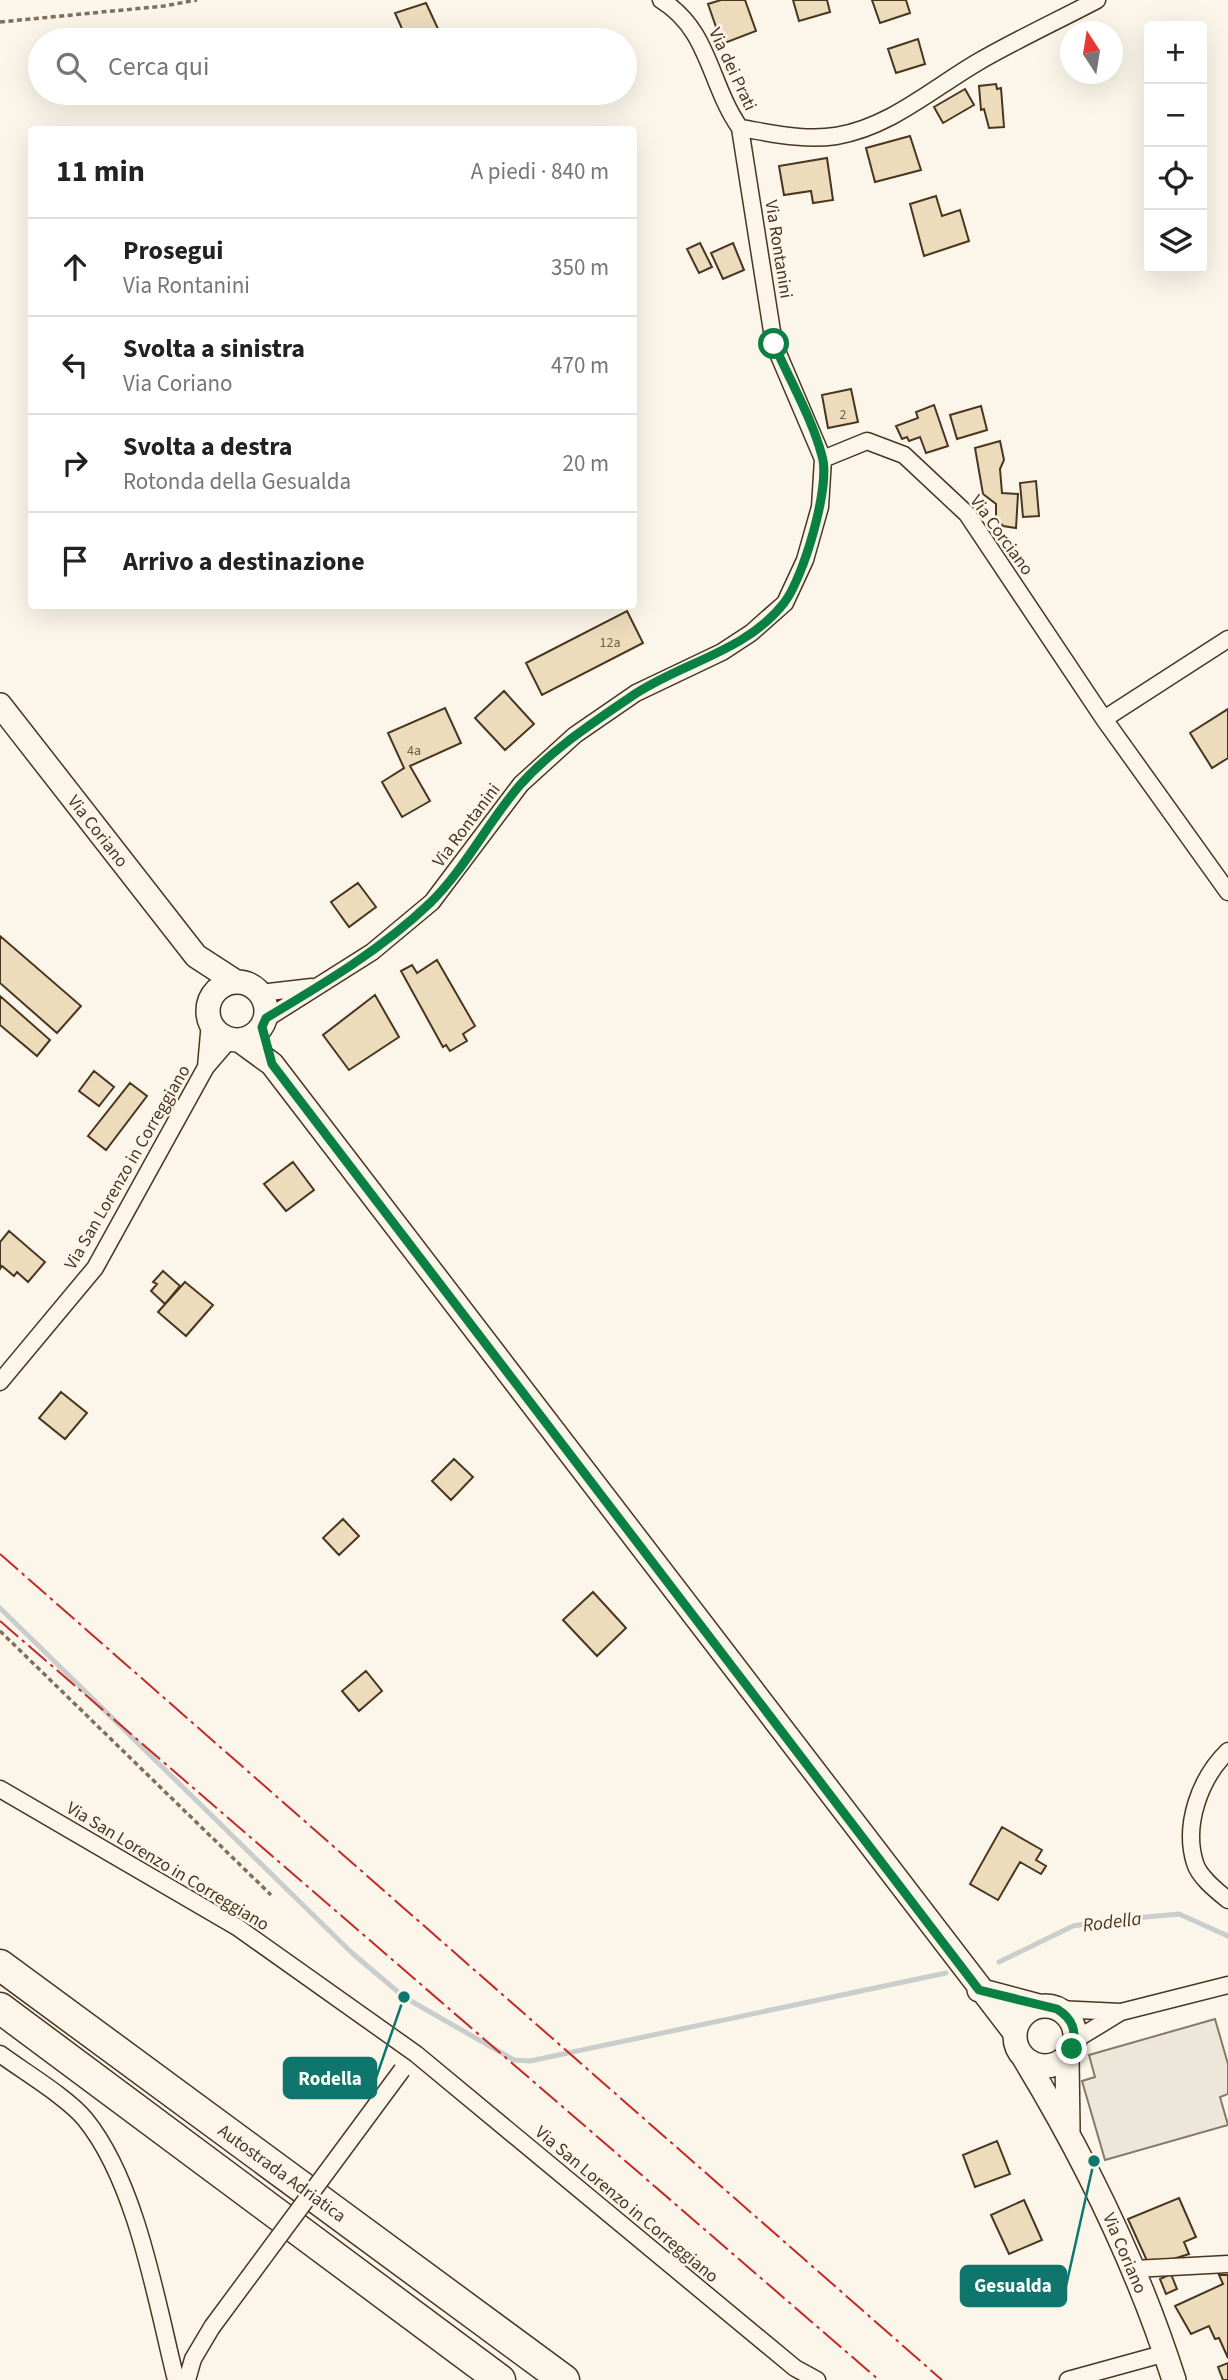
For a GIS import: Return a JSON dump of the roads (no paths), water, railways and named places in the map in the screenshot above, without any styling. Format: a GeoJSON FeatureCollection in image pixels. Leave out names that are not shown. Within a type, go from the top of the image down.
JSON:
{"type":"FeatureCollection","features":[{"type":"Feature","properties":{"kind":"highway","name":"Autostrada Adriatica"},"geometry":{"type":"LineString","coordinates":[[0,1965],[564,2380]]}},
{"type":"Feature","properties":{"kind":"highway","name":"Autostrada Adriatica"},"geometry":{"type":"LineString","coordinates":[[0,2008],[500,2380]]}},
{"type":"Feature","properties":{"kind":"main road","name":"Via Coriano"},"geometry":{"type":"LineString","coordinates":[[0,705],[196,956],[236,982]]}},
{"type":"Feature","properties":{"kind":"main road","name":"Via Coriano"},"geometry":{"type":"LineString","coordinates":[[196,956],[210,1013]]}},
{"type":"Feature","properties":{"kind":"main road"},"geometry":{"type":"LineString","coordinates":[[272,1064],[264,1023],[267,1010],[260,993],[253,987],[236,982],[219,989],[210,1013],[215,1030],[272,1064],[979,1990],[1015,2033]]}},
{"type":"Feature","properties":{"kind":"main road"},"geometry":{"type":"LineString","coordinates":[[235,1040],[248,1038],[264,1023]]}},
{"type":"Feature","properties":{"kind":"main road"},"geometry":{"type":"LineString","coordinates":[[979,1990],[1048,2008],[1071,2021],[1071,2048],[1051,2066],[1041,2066],[1024,2058],[1015,2042],[1015,2033],[1022,2016],[1048,2008]]}},
{"type":"Feature","properties":{"kind":"main road","name":"Via Coriano"},"geometry":{"type":"LineString","coordinates":[[1068,2130],[1071,2048]]}},
{"type":"Feature","properties":{"kind":"main road","name":"Via Coriano"},"geometry":{"type":"LineString","coordinates":[[1024,2058],[1068,2130],[1133,2269],[1174,2380]]}},
{"type":"Feature","properties":{"kind":"street","name":"Via dei Prati"},"geometry":{"type":"LineString","coordinates":[[661,0],[679,11],[697,34],[727,110],[740,128]]}},
{"type":"Feature","properties":{"kind":"street"},"geometry":{"type":"LineString","coordinates":[[740,128],[800,137],[834,136],[866,129],[887,119],[978,62],[1097,0]]}},
{"type":"Feature","properties":{"kind":"street","name":"Via Rontanini"},"geometry":{"type":"LineString","coordinates":[[264,1023],[372,952],[432,902],[521,784],[575,735],[636,693],[722,652],[785,603],[805,559],[820,507],[823,458],[774,344],[740,128]]}},
{"type":"Feature","properties":{"kind":"street","name":"Via Corciano"},"geometry":{"type":"LineString","coordinates":[[823,458],[867,441],[904,455],[967,514],[1104,719],[1228,892]]}},
{"type":"Feature","properties":{"kind":"street"},"geometry":{"type":"LineString","coordinates":[[1104,719],[1228,639]]}},
{"type":"Feature","properties":{"kind":"street","name":"Via Rontanini"},"geometry":{"type":"LineString","coordinates":[[260,993],[318,987]]}},
{"type":"Feature","properties":{"kind":"street","name":"Via San Lorenzo in Correggiano"},"geometry":{"type":"LineString","coordinates":[[206,1067],[210,1013]]}},
{"type":"Feature","properties":{"kind":"street","name":"Via San Lorenzo in Correggiano"},"geometry":{"type":"LineString","coordinates":[[0,1382],[94,1268],[206,1067],[235,1040]]}},
{"type":"Feature","properties":{"kind":"street"},"geometry":{"type":"LineString","coordinates":[[1228,1751],[1198,1797],[1190,1826],[1195,1865],[1228,1900]]}},
{"type":"Feature","properties":{"kind":"street","name":"Via San Lorenzo in Correggiano"},"geometry":{"type":"LineString","coordinates":[[0,1789],[237,1927],[416,2053],[795,2368],[817,2380]]}},
{"type":"Feature","properties":{"kind":"street"},"geometry":{"type":"LineString","coordinates":[[1048,2008],[1121,2012],[1228,1985]]}},
{"type":"Feature","properties":{"kind":"street"},"geometry":{"type":"LineString","coordinates":[[1071,2048],[1121,2012]]}},
{"type":"Feature","properties":{"kind":"street"},"geometry":{"type":"LineString","coordinates":[[187,2380],[193,2359],[212,2328],[416,2053]]}},
{"type":"Feature","properties":{"kind":"street"},"geometry":{"type":"LineString","coordinates":[[0,2054],[84,2116],[107,2150],[136,2226],[176,2380]]}},
{"type":"Feature","properties":{"kind":"street"},"geometry":{"type":"LineString","coordinates":[[1133,2269],[1228,2264]]}},
{"type":"Feature","properties":{"kind":"street"},"geometry":{"type":"LineString","coordinates":[[1068,2380],[1166,2353]]}},
{"type":"Feature","properties":{"kind":"waterway","name":"Rodella"},"geometry":{"type":"LineString","coordinates":[[0,1608],[352,1953],[404,1997],[514,2060],[530,2061],[946,1973]]}},
{"type":"Feature","properties":{"kind":"waterway","name":"Rodella"},"geometry":{"type":"LineString","coordinates":[[999,1962],[1073,1926],[1103,1921],[1179,1914],[1228,1936]]}},
{"type":"Feature","properties":{"kind":"place","name":"Rodella"},"geometry":{"type":"Point","coordinates":[404,1997]}},
{"type":"Feature","properties":{"kind":"place","name":"Gesualda"},"geometry":{"type":"Point","coordinates":[1094,2161]}}]}
